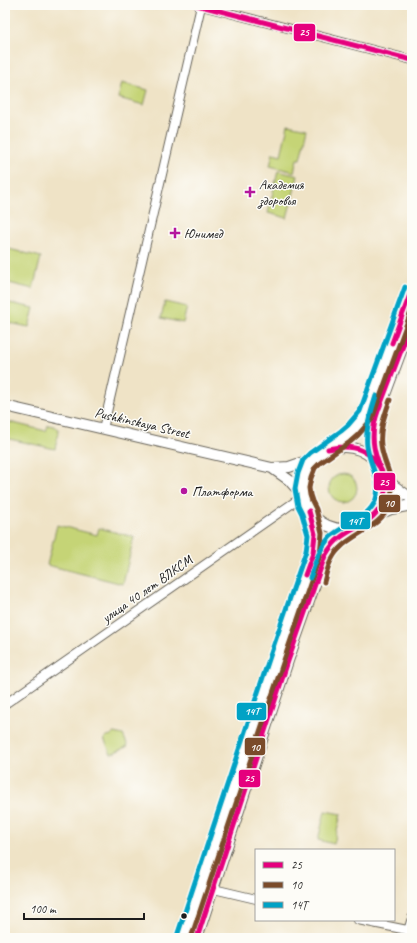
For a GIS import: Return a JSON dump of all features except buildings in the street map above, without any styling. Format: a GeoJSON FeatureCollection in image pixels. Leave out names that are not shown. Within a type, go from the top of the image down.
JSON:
{"type":"FeatureCollection","features":[{"type":"Feature","properties":{"kind":"main road"},"geometry":{"type":"LineString","coordinates":[[360,526],[348,529],[336,528],[328,526],[314,517],[305,504],[303,496],[302,488],[304,476],[309,464],[315,458],[345,438],[354,430],[366,415],[412,289]]}},
{"type":"Feature","properties":{"kind":"main road"},"geometry":{"type":"LineString","coordinates":[[373,517],[382,504],[385,496],[385,484],[374,446],[374,429],[376,419],[400,351],[409,338],[412,322]]}},
{"type":"Feature","properties":{"kind":"main road","name":"Pushkinskaya Street"},"geometry":{"type":"LineString","coordinates":[[5,406],[272,468],[289,467],[315,458]]}},
{"type":"Feature","properties":{"kind":"main road"},"geometry":{"type":"LineString","coordinates":[[328,449],[344,446],[360,449],[367,453],[373,458],[393,485],[412,499]]}},
{"type":"Feature","properties":{"kind":"main road","name":"Pushkinskaya Street"},"geometry":{"type":"LineString","coordinates":[[272,468],[289,480],[303,496]]}},
{"type":"Feature","properties":{"kind":"main road"},"geometry":{"type":"LineString","coordinates":[[197,938],[288,661],[325,556],[334,544],[341,538],[373,517],[390,509],[412,505]]}},
{"type":"Feature","properties":{"kind":"main road"},"geometry":{"type":"LineString","coordinates":[[184,938],[313,553],[315,534],[309,511]]}},
{"type":"Feature","properties":{"kind":"street"},"geometry":{"type":"LineString","coordinates":[[103,429],[199,6],[412,60]]}},
{"type":"Feature","properties":{"kind":"street"},"geometry":{"type":"LineString","coordinates":[[395,335],[409,338]]}},
{"type":"Feature","properties":{"kind":"street","name":"улица 40 лет ВЛКСМ"},"geometry":{"type":"LineString","coordinates":[[5,704],[303,496]]}},
{"type":"Feature","properties":{"kind":"street"},"geometry":{"type":"LineString","coordinates":[[201,886],[255,898]]}},
{"type":"Feature","properties":{"kind":"street"},"geometry":{"type":"LineString","coordinates":[[363,921],[410,931],[412,918]]}},
{"type":"Feature","properties":{"kind":"green space"},"geometry":{"type":"Polygon","coordinates":[[[122,83],[148,90],[144,105],[118,98],[122,83]]]}},
{"type":"Feature","properties":{"kind":"green space"},"geometry":{"type":"Polygon","coordinates":[[[288,125],[307,129],[300,159],[297,159],[294,172],[270,166],[273,153],[281,155],[288,125]]]}},
{"type":"Feature","properties":{"kind":"green space"},"geometry":{"type":"Polygon","coordinates":[[[278,171],[298,176],[287,218],[268,213],[278,171]]]}},
{"type":"Feature","properties":{"kind":"green space"},"geometry":{"type":"Polygon","coordinates":[[[5,248],[41,257],[33,289],[5,282],[5,248]]]}},
{"type":"Feature","properties":{"kind":"green space"},"geometry":{"type":"Polygon","coordinates":[[[5,302],[34,308],[29,327],[5,322],[5,302]]]}},
{"type":"Feature","properties":{"kind":"green space"},"geometry":{"type":"Polygon","coordinates":[[[165,302],[187,307],[183,323],[161,318],[165,302]]]}},
{"type":"Feature","properties":{"kind":"green space"},"geometry":{"type":"Polygon","coordinates":[[[5,421],[46,431],[48,425],[54,426],[59,429],[55,449],[5,438],[5,421]]]}},
{"type":"Feature","properties":{"kind":"green space"},"geometry":{"type":"Polygon","coordinates":[[[343,474],[353,478],[357,488],[353,498],[343,502],[333,498],[329,488],[333,478],[343,474]]]}},
{"type":"Feature","properties":{"kind":"green space"},"geometry":{"type":"Polygon","coordinates":[[[57,525],[97,535],[99,528],[134,537],[123,584],[47,565],[57,525]]]}},
{"type":"Feature","properties":{"kind":"green space"},"geometry":{"type":"Polygon","coordinates":[[[114,733],[123,735],[128,746],[111,754],[104,739],[114,733]]]}},
{"type":"Feature","properties":{"kind":"green space"},"geometry":{"type":"Polygon","coordinates":[[[325,811],[341,814],[334,844],[318,840],[325,811]]]}},
{"type":"Feature","properties":{"kind":"transit line","name":"25"},"geometry":{"type":"LineString","coordinates":[[197,5],[412,60]]}},
{"type":"Feature","properties":{"kind":"transit line","name":"14Т"},"geometry":{"type":"LineString","coordinates":[[177,936],[306,551],[308,535],[298,506],[295,489],[298,473],[303,460],[310,453],[348,425],[360,411],[405,287]]}},
{"type":"Feature","properties":{"kind":"transit line","name":"25"},"geometry":{"type":"LineString","coordinates":[[392,343],[412,289]]}},
{"type":"Feature","properties":{"kind":"transit line","name":"10"},"geometry":{"type":"LineString","coordinates":[[191,938],[320,555],[322,533],[316,509],[310,495],[309,488],[311,478],[315,468],[320,463],[350,442],[372,419],[412,309]]}},
{"type":"Feature","properties":{"kind":"transit line","name":"25"},"geometry":{"type":"LineString","coordinates":[[197,938],[288,661],[325,556],[338,539],[363,524],[378,512],[384,498],[385,491],[383,476],[374,447],[374,424],[412,322]]}},
{"type":"Feature","properties":{"kind":"transit line","name":"14Т"},"geometry":{"type":"LineString","coordinates":[[310,578],[320,551],[330,537],[368,512],[376,499],[376,479],[367,446],[369,421],[376,396]]}},
{"type":"Feature","properties":{"kind":"transit line","name":"10"},"geometry":{"type":"LineString","coordinates":[[324,582],[333,556],[345,543],[374,525],[385,513],[389,505],[392,488],[390,474],[381,445],[381,434],[390,400]]}},
{"type":"Feature","properties":{"kind":"transit line","name":"25"},"geometry":{"type":"LineString","coordinates":[[328,449],[347,447],[362,450],[369,454],[380,467],[384,476]]}},
{"type":"Feature","properties":{"kind":"transit line","name":"25"},"geometry":{"type":"LineString","coordinates":[[305,575],[313,553],[315,534],[309,511]]}},
{"type":"Feature","properties":{"kind":"place","name":"Академия здоровья"},"geometry":{"type":"Point","coordinates":[250,192]}},
{"type":"Feature","properties":{"kind":"place","name":"Юнимед"},"geometry":{"type":"Point","coordinates":[175,233]}},
{"type":"Feature","properties":{"kind":"place","name":"Платформа"},"geometry":{"type":"Point","coordinates":[184,491]}}]}
